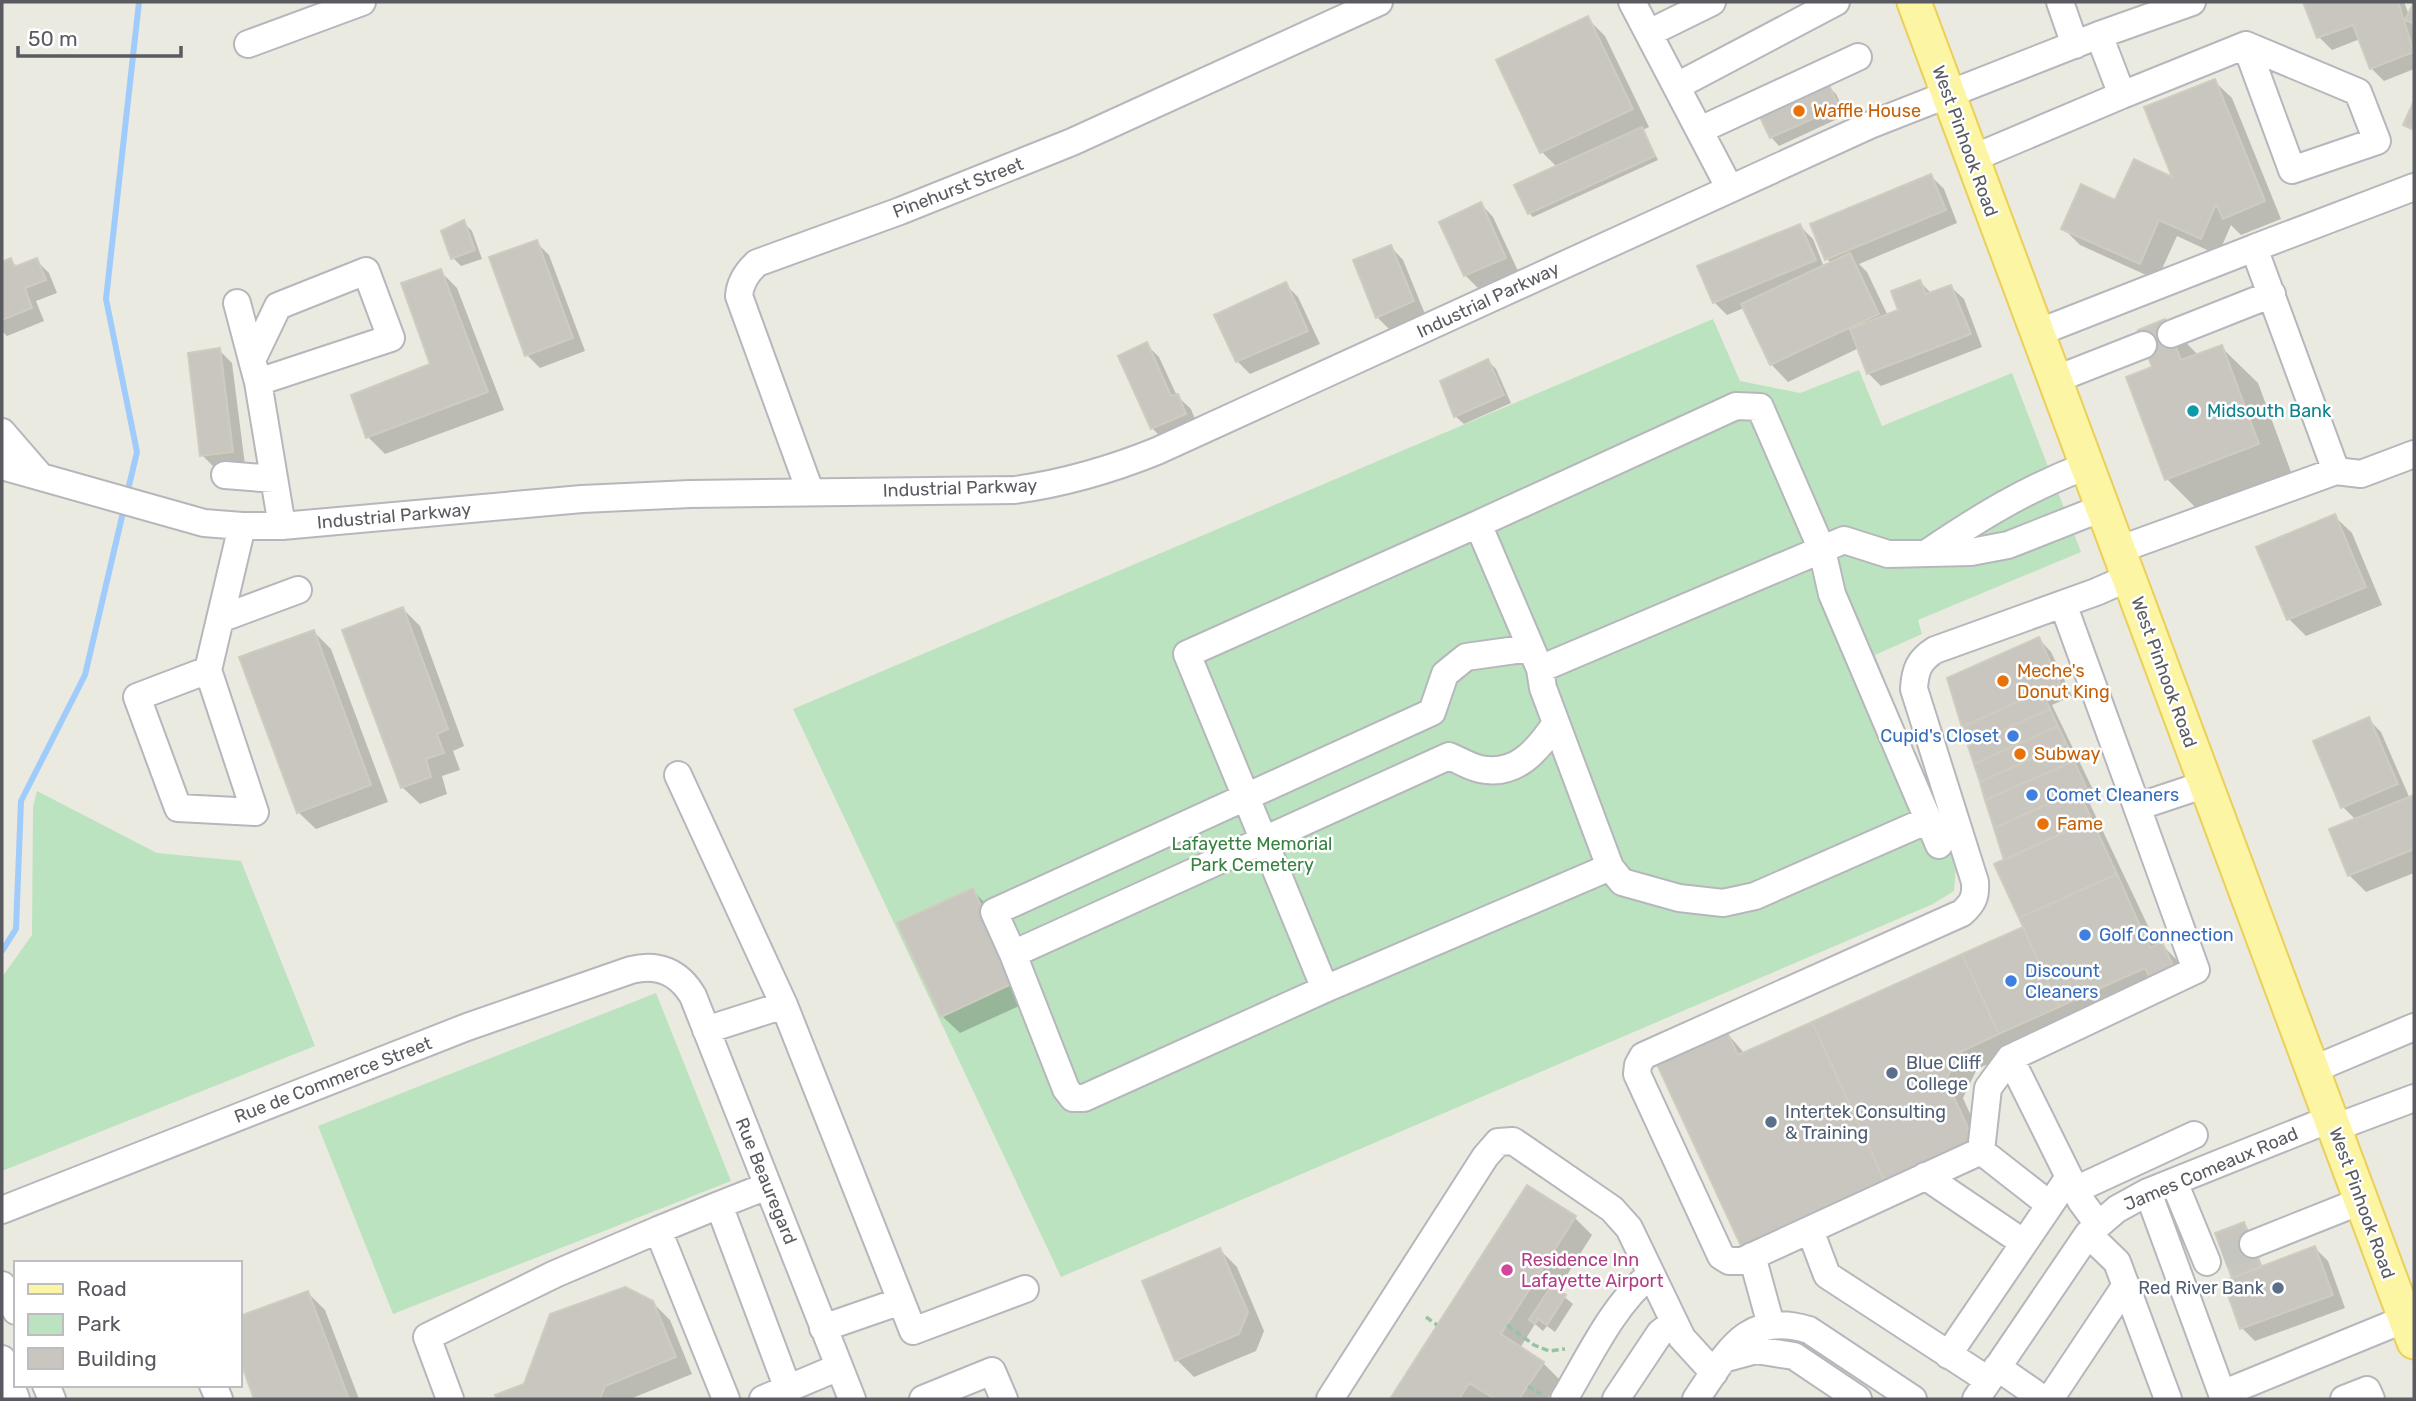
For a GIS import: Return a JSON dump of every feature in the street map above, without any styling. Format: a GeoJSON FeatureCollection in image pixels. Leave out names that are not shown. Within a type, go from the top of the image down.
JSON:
{"type":"FeatureCollection","features":[{"type":"Feature","properties":{"kind":"main road","name":"West Pinhook Road"},"geometry":{"type":"LineString","coordinates":[[1914,2],[2410,1331]]}},
{"type":"Feature","properties":{"kind":"street"},"geometry":{"type":"LineString","coordinates":[[248,44],[362,2]]}},
{"type":"Feature","properties":{"kind":"street","name":"Pinehurst Street"},"geometry":{"type":"LineString","coordinates":[[810,491],[739,296],[740,287],[748,271],[757,262],[925,201],[1072,142],[1379,2]]}},
{"type":"Feature","properties":{"kind":"street"},"geometry":{"type":"LineString","coordinates":[[1633,2],[1730,188]]}},
{"type":"Feature","properties":{"kind":"street"},"geometry":{"type":"LineString","coordinates":[[1649,33],[1668,11],[1712,2]]}},
{"type":"Feature","properties":{"kind":"street"},"geometry":{"type":"LineString","coordinates":[[1677,86],[1836,2]]}},
{"type":"Feature","properties":{"kind":"street"},"geometry":{"type":"LineString","coordinates":[[2060,2],[2122,95]]}},
{"type":"Feature","properties":{"kind":"street","name":"Industrial Parkway"},"geometry":{"type":"LineString","coordinates":[[2,466],[190,519],[242,526],[282,526],[582,499],[810,491],[1015,490],[1086,477],[1157,451],[1870,124],[2192,2]]}},
{"type":"Feature","properties":{"kind":"street"},"geometry":{"type":"LineString","coordinates":[[1971,159],[2246,45],[2358,92],[2377,141],[2292,170],[2246,45]]}},
{"type":"Feature","properties":{"kind":"street"},"geometry":{"type":"LineString","coordinates":[[1700,130],[1858,57]]}},
{"type":"Feature","properties":{"kind":"street"},"geometry":{"type":"LineString","coordinates":[[2036,333],[2414,187]]}},
{"type":"Feature","properties":{"kind":"street"},"geometry":{"type":"LineString","coordinates":[[2254,248],[2336,471]]}},
{"type":"Feature","properties":{"kind":"street"},"geometry":{"type":"LineString","coordinates":[[366,271],[391,338],[255,371],[278,306],[366,271]]}},
{"type":"Feature","properties":{"kind":"street"},"geometry":{"type":"LineString","coordinates":[[2171,334],[2272,294]]}},
{"type":"Feature","properties":{"kind":"street"},"geometry":{"type":"LineString","coordinates":[[237,303],[255,371],[282,526]]}},
{"type":"Feature","properties":{"kind":"street"},"geometry":{"type":"LineString","coordinates":[[2054,380],[2143,345]]}},
{"type":"Feature","properties":{"kind":"street"},"geometry":{"type":"LineString","coordinates":[[1325,989],[1187,653],[1736,406],[1760,407],[1822,550],[1832,594],[1939,845]]}},
{"type":"Feature","properties":{"kind":"street"},"geometry":{"type":"LineString","coordinates":[[2,432],[49,479]]}},
{"type":"Feature","properties":{"kind":"street"},"geometry":{"type":"LineString","coordinates":[[1981,1151],[1742,1261],[1729,1261],[1721,1256],[1637,1074],[1638,1065],[1643,1056],[1950,918],[1970,906],[1976,896],[1975,882],[1914,689],[1915,671],[1924,657],[1936,650],[2063,604],[2123,564],[2336,471],[2361,474],[2414,454]]}},
{"type":"Feature","properties":{"kind":"street"},"geometry":{"type":"LineString","coordinates":[[1927,553],[2003,503],[2045,482],[2087,466]]}},
{"type":"Feature","properties":{"kind":"street"},"geometry":{"type":"LineString","coordinates":[[225,475],[274,479]]}},
{"type":"Feature","properties":{"kind":"street"},"geometry":{"type":"LineString","coordinates":[[1610,867],[1325,989],[1084,1098],[1073,1098],[1066,1089],[994,912],[1432,712],[1445,674],[1466,657],[1535,658],[1844,540],[1888,554],[1971,552],[2008,545],[2102,508]]}},
{"type":"Feature","properties":{"kind":"street"},"geometry":{"type":"LineString","coordinates":[[1478,524],[1535,658],[1543,688],[1610,867],[1622,882],[1679,898],[1723,904],[1755,896],[1928,820]]}},
{"type":"Feature","properties":{"kind":"street"},"geometry":{"type":"LineString","coordinates":[[208,670],[137,697],[178,808],[256,812],[208,670],[242,526]]}},
{"type":"Feature","properties":{"kind":"street"},"geometry":{"type":"LineString","coordinates":[[220,619],[298,590]]}},
{"type":"Feature","properties":{"kind":"street"},"geometry":{"type":"LineString","coordinates":[[1981,1151],[1988,1088],[2010,1058],[2196,970],[2063,604]]}},
{"type":"Feature","properties":{"kind":"street"},"geometry":{"type":"LineString","coordinates":[[1013,954],[1449,757],[1480,769],[1510,769],[1539,749],[1556,723]]}},
{"type":"Feature","properties":{"kind":"street"},"geometry":{"type":"LineString","coordinates":[[678,775],[784,1004],[913,1331],[1025,1289]]}},
{"type":"Feature","properties":{"kind":"street"},"geometry":{"type":"LineString","coordinates":[[2137,807],[2206,784]]}},
{"type":"Feature","properties":{"kind":"street","name":"Rue de Commerce Street"},"geometry":{"type":"LineString","coordinates":[[2,1210],[467,1027],[631,970],[656,967],[668,971]]}},
{"type":"Feature","properties":{"kind":"street","name":"Rue Beauregard"},"geometry":{"type":"LineString","coordinates":[[668,971],[687,986],[706,1030],[852,1399]]}},
{"type":"Feature","properties":{"kind":"street"},"geometry":{"type":"LineString","coordinates":[[706,1030],[784,1004]]}},
{"type":"Feature","properties":{"kind":"street"},"geometry":{"type":"LineString","coordinates":[[2312,1070],[2414,1027]]}},
{"type":"Feature","properties":{"kind":"street"},"geometry":{"type":"LineString","coordinates":[[2010,1058],[2093,1229],[2117,1262],[2168,1399]]}},
{"type":"Feature","properties":{"kind":"street","name":"James Comeaux Road"},"geometry":{"type":"LineString","coordinates":[[1987,1382],[2093,1229],[2117,1209],[2174,1182],[2332,1123],[2414,1098]]}},
{"type":"Feature","properties":{"kind":"street"},"geometry":{"type":"LineString","coordinates":[[1948,1354],[2050,1205],[2072,1184],[2194,1135]]}},
{"type":"Feature","properties":{"kind":"street"},"geometry":{"type":"LineString","coordinates":[[1329,1399],[1485,1157],[1498,1142],[1513,1141],[1612,1209],[1629,1227],[1682,1338],[1718,1366]]}},
{"type":"Feature","properties":{"kind":"street"},"geometry":{"type":"LineString","coordinates":[[1981,1151],[2050,1205]]}},
{"type":"Feature","properties":{"kind":"street"},"geometry":{"type":"LineString","coordinates":[[1925,1176],[2024,1243]]}},
{"type":"Feature","properties":{"kind":"street"},"geometry":{"type":"LineString","coordinates":[[2174,1182],[2215,1258],[2178,1273]]}},
{"type":"Feature","properties":{"kind":"street"},"geometry":{"type":"LineString","coordinates":[[450,1399],[427,1337],[555,1274],[767,1186]]}},
{"type":"Feature","properties":{"kind":"street"},"geometry":{"type":"LineString","coordinates":[[2148,1192],[2223,1396],[2410,1331]]}},
{"type":"Feature","properties":{"kind":"street"},"geometry":{"type":"LineString","coordinates":[[2253,1244],[2361,1201]]}},
{"type":"Feature","properties":{"kind":"street"},"geometry":{"type":"LineString","coordinates":[[719,1205],[788,1389]]}},
{"type":"Feature","properties":{"kind":"street"},"geometry":{"type":"LineString","coordinates":[[658,1230],[726,1399]]}},
{"type":"Feature","properties":{"kind":"street"},"geometry":{"type":"LineString","coordinates":[[1810,1230],[1826,1275],[1987,1382],[2043,1399]]}},
{"type":"Feature","properties":{"kind":"street"},"geometry":{"type":"LineString","coordinates":[[1752,1256],[1772,1325]]}},
{"type":"Feature","properties":{"kind":"street"},"geometry":{"type":"LineString","coordinates":[[1555,1398],[1616,1312],[1637,1285],[1651,1274]]}},
{"type":"Feature","properties":{"kind":"street"},"geometry":{"type":"LineString","coordinates":[[2,1285],[14,1307]]}},
{"type":"Feature","properties":{"kind":"street"},"geometry":{"type":"LineString","coordinates":[[2050,1399],[2126,1285]]}},
{"type":"Feature","properties":{"kind":"street"},"geometry":{"type":"LineString","coordinates":[[823,1328],[901,1301]]}},
{"type":"Feature","properties":{"kind":"street"},"geometry":{"type":"LineString","coordinates":[[1616,1399],[1660,1333],[1674,1322]]}},
{"type":"Feature","properties":{"kind":"street"},"geometry":{"type":"LineString","coordinates":[[1696,1399],[1737,1341],[1751,1331],[1772,1325],[1791,1324],[1809,1330],[1913,1399]]}},
{"type":"Feature","properties":{"kind":"street"},"geometry":{"type":"LineString","coordinates":[[1718,1366],[1756,1350],[1794,1356],[1858,1399]]}},
{"type":"Feature","properties":{"kind":"street"},"geometry":{"type":"LineString","coordinates":[[2,1359],[16,1399]]}},
{"type":"Feature","properties":{"kind":"street"},"geometry":{"type":"LineString","coordinates":[[763,1399],[839,1367]]}},
{"type":"Feature","properties":{"kind":"street"},"geometry":{"type":"LineString","coordinates":[[923,1399],[992,1371],[1004,1399]]}},
{"type":"Feature","properties":{"kind":"street"},"geometry":{"type":"LineString","coordinates":[[2344,1399],[2367,1390],[2371,1399]]}},
{"type":"Feature","properties":{"kind":"path"},"geometry":{"type":"LineString","coordinates":[[1426,1317],[1437,1325]]}},
{"type":"Feature","properties":{"kind":"path"},"geometry":{"type":"LineString","coordinates":[[1507,1325],[1534,1345],[1549,1351],[1563,1349],[1573,1354]]}},
{"type":"Feature","properties":{"kind":"path"},"geometry":{"type":"LineString","coordinates":[[1528,1386],[1555,1398]]}},
{"type":"Feature","properties":{"kind":"green space","name":"Lafayette Memorial Park Cemetery"},"geometry":{"type":"Polygon","coordinates":[[[1713,319],[1740,381],[1800,393],[1859,370],[1882,426],[2012,373],[2081,552],[1918,620],[1922,634],[1875,655],[1956,866],[1954,891],[1933,904],[1061,1277],[793,709],[1713,319]]]}},
{"type":"Feature","properties":{"kind":"green space"},"geometry":{"type":"Polygon","coordinates":[[[37,791],[157,853],[241,861],[315,1046],[2,1171],[2,977],[32,935],[33,807],[37,791]]]}},
{"type":"Feature","properties":{"kind":"green space"},"geometry":{"type":"Polygon","coordinates":[[[656,993],[731,1181],[393,1314],[318,1126],[656,993]]]}},
{"type":"Feature","properties":{"kind":"building"},"geometry":{"type":"Polygon","coordinates":[[[2303,2],[2398,2],[2414,52],[2370,69],[2353,25],[2317,38],[2303,2]]]}},
{"type":"Feature","properties":{"kind":"building"},"geometry":{"type":"Polygon","coordinates":[[[2414,2],[2414,24],[2405,20],[2414,2]]]}},
{"type":"Feature","properties":{"kind":"building"},"geometry":{"type":"Polygon","coordinates":[[[1588,16],[1633,109],[1540,153],[1496,60],[1588,16]]]}},
{"type":"Feature","properties":{"kind":"building"},"geometry":{"type":"Polygon","coordinates":[[[2215,79],[2265,201],[2223,219],[2216,204],[2201,239],[2159,220],[2140,264],[2061,229],[2081,184],[2115,200],[2134,159],[2172,177],[2144,107],[2215,79]]]}},
{"type":"Feature","properties":{"kind":"building","name":"Waffle House"},"geometry":{"type":"Polygon","coordinates":[[[1828,83],[1839,107],[1770,138],[1759,115],[1828,83]]]}},
{"type":"Feature","properties":{"kind":"building"},"geometry":{"type":"Polygon","coordinates":[[[2414,101],[2414,130],[2403,125],[2414,101]]]}},
{"type":"Feature","properties":{"kind":"building"},"geometry":{"type":"Polygon","coordinates":[[[1642,127],[1655,156],[1528,214],[1514,185],[1642,127]]]}},
{"type":"Feature","properties":{"kind":"building"},"geometry":{"type":"Polygon","coordinates":[[[1931,174],[1946,210],[1825,260],[1810,224],[1931,174]]]}},
{"type":"Feature","properties":{"kind":"building"},"geometry":{"type":"Polygon","coordinates":[[[1481,202],[1506,258],[1464,276],[1439,222],[1481,202]]]}},
{"type":"Feature","properties":{"kind":"building"},"geometry":{"type":"Polygon","coordinates":[[[464,220],[475,250],[451,259],[441,231],[464,220]]]}},
{"type":"Feature","properties":{"kind":"building"},"geometry":{"type":"Polygon","coordinates":[[[1800,224],[1816,260],[1713,303],[1697,266],[1800,224]]]}},
{"type":"Feature","properties":{"kind":"building"},"geometry":{"type":"Polygon","coordinates":[[[537,240],[573,338],[525,356],[489,257],[537,240]]]}},
{"type":"Feature","properties":{"kind":"building"},"geometry":{"type":"Polygon","coordinates":[[[1391,245],[1414,301],[1376,318],[1353,260],[1391,245]]]}},
{"type":"Feature","properties":{"kind":"building"},"geometry":{"type":"Polygon","coordinates":[[[1850,253],[1879,314],[1770,365],[1741,304],[1850,253]]]}},
{"type":"Feature","properties":{"kind":"building"},"geometry":{"type":"Polygon","coordinates":[[[11,258],[14,267],[37,258],[46,280],[25,288],[32,308],[2,320],[2,262],[11,258]]]}},
{"type":"Feature","properties":{"kind":"building"},"geometry":{"type":"Polygon","coordinates":[[[441,269],[488,392],[366,438],[351,395],[430,364],[401,283],[441,269]]]}},
{"type":"Feature","properties":{"kind":"building"},"geometry":{"type":"Polygon","coordinates":[[[1920,280],[1926,294],[1951,285],[1971,334],[1867,374],[1850,329],[1898,310],[1891,291],[1920,280]]]}},
{"type":"Feature","properties":{"kind":"building"},"geometry":{"type":"Polygon","coordinates":[[[1286,282],[1308,331],[1236,362],[1214,315],[1286,282]]]}},
{"type":"Feature","properties":{"kind":"building","name":"Midsouth Bank"},"geometry":{"type":"Polygon","coordinates":[[[2165,319],[2181,360],[2222,345],[2259,444],[2165,480],[2126,377],[2152,367],[2138,330],[2165,319]]]}},
{"type":"Feature","properties":{"kind":"building"},"geometry":{"type":"Polygon","coordinates":[[[1147,342],[1171,396],[1178,394],[1186,414],[1151,429],[1118,356],[1147,342]]]}},
{"type":"Feature","properties":{"kind":"building"},"geometry":{"type":"Polygon","coordinates":[[[220,348],[233,452],[200,456],[188,353],[220,348]]]}},
{"type":"Feature","properties":{"kind":"building"},"geometry":{"type":"Polygon","coordinates":[[[1488,359],[1504,395],[1454,417],[1440,381],[1488,359]]]}},
{"type":"Feature","properties":{"kind":"building"},"geometry":{"type":"Polygon","coordinates":[[[2335,514],[2366,587],[2287,620],[2256,547],[2335,514]]]}},
{"type":"Feature","properties":{"kind":"building"},"geometry":{"type":"Polygon","coordinates":[[[403,607],[448,729],[437,734],[444,753],[426,759],[431,777],[401,788],[342,630],[403,607]]]}},
{"type":"Feature","properties":{"kind":"building"},"geometry":{"type":"Polygon","coordinates":[[[314,630],[371,785],[297,813],[239,657],[314,630]]]}},
{"type":"Feature","properties":{"kind":"building","name":"Meche's Donut King"},"geometry":{"type":"Polygon","coordinates":[[[2039,637],[2060,683],[1962,727],[1947,678],[2039,637]]]}},
{"type":"Feature","properties":{"kind":"building"},"geometry":{"type":"Polygon","coordinates":[[[2042,691],[2050,709],[1968,746],[1962,727],[2042,691]]]}},
{"type":"Feature","properties":{"kind":"building","name":"Cupid's Closet"},"geometry":{"type":"Polygon","coordinates":[[[2050,709],[2058,726],[1974,764],[1968,746],[2050,709]]]}},
{"type":"Feature","properties":{"kind":"building"},"geometry":{"type":"Polygon","coordinates":[[[2369,717],[2398,784],[2341,808],[2313,741],[2369,717]]]}},
{"type":"Feature","properties":{"kind":"building","name":"Subway"},"geometry":{"type":"Polygon","coordinates":[[[2058,726],[2066,743],[1980,782],[1974,764],[2058,726]]]}},
{"type":"Feature","properties":{"kind":"building"},"geometry":{"type":"Polygon","coordinates":[[[2066,743],[2074,761],[1985,800],[1980,782],[2066,743]]]}},
{"type":"Feature","properties":{"kind":"building","name":"Comet Cleaners"},"geometry":{"type":"Polygon","coordinates":[[[2074,761],[2086,787],[1994,828],[1985,800],[2074,761]]]}},
{"type":"Feature","properties":{"kind":"building","name":"Fame"},"geometry":{"type":"Polygon","coordinates":[[[2078,790],[2092,820],[2004,860],[1994,828],[2078,790]]]}},
{"type":"Feature","properties":{"kind":"building"},"geometry":{"type":"Polygon","coordinates":[[[2414,795],[2414,849],[2348,876],[2329,829],[2414,795]]]}},
{"type":"Feature","properties":{"kind":"building"},"geometry":{"type":"Polygon","coordinates":[[[2092,820],[2117,874],[2019,918],[1994,864],[2092,820]]]}},
{"type":"Feature","properties":{"kind":"building","name":"Golf Connection"},"geometry":{"type":"Polygon","coordinates":[[[2117,874],[2150,948],[2162,942],[2174,968],[2150,979],[2145,968],[2059,1007],[2019,918],[2117,874]]]}},
{"type":"Feature","properties":{"kind":"building"},"geometry":{"type":"Polygon","coordinates":[[[973,888],[1016,982],[941,1017],[897,923],[973,888]]]}},
{"type":"Feature","properties":{"kind":"building","name":"Discount Cleaners"},"geometry":{"type":"Polygon","coordinates":[[[2023,927],[2059,1007],[1999,1034],[1962,954],[2023,927]]]}},
{"type":"Feature","properties":{"kind":"building","name":"Blue Cliff College"},"geometry":{"type":"Polygon","coordinates":[[[1962,954],[1999,1034],[1960,1052],[1946,1080],[1974,1141],[1885,1182],[1812,1022],[1962,954]]]}},
{"type":"Feature","properties":{"kind":"building","name":"Intertek Consulting & Training"},"geometry":{"type":"Polygon","coordinates":[[[1812,1022],[1885,1182],[1741,1246],[1656,1062],[1726,1030],[1738,1055],[1812,1022]]]}},
{"type":"Feature","properties":{"kind":"building","name":"Residence Inn Lafayette Airport"},"geometry":{"type":"Polygon","coordinates":[[[1527,1185],[1576,1216],[1501,1334],[1544,1362],[1519,1399],[1495,1399],[1469,1383],[1459,1399],[1390,1399],[1527,1185]]]}},
{"type":"Feature","properties":{"kind":"building"},"geometry":{"type":"Polygon","coordinates":[[[2244,1222],[2261,1267],[2232,1278],[2215,1233],[2244,1222]]]}},
{"type":"Feature","properties":{"kind":"building","name":"Red River Bank"},"geometry":{"type":"Polygon","coordinates":[[[2315,1246],[2333,1295],[2240,1329],[2223,1281],[2315,1246]]]}},
{"type":"Feature","properties":{"kind":"building"},"geometry":{"type":"Polygon","coordinates":[[[1220,1248],[1248,1312],[1239,1334],[1175,1361],[1142,1281],[1220,1248]]]}},
{"type":"Feature","properties":{"kind":"building"},"geometry":{"type":"Polygon","coordinates":[[[1552,1285],[1566,1295],[1547,1325],[1538,1319],[1535,1324],[1529,1320],[1552,1285]]]}},
{"type":"Feature","properties":{"kind":"building"},"geometry":{"type":"Polygon","coordinates":[[[625,1287],[653,1301],[676,1357],[605,1386],[600,1399],[497,1399],[495,1395],[524,1384],[550,1314],[625,1287]]]}},
{"type":"Feature","properties":{"kind":"building"},"geometry":{"type":"Polygon","coordinates":[[[308,1291],[349,1399],[254,1399],[242,1366],[242,1315],[308,1291]]]}},
{"type":"Feature","properties":{"kind":"waterway"},"geometry":{"type":"LineString","coordinates":[[127,494],[137,452],[106,299],[139,2]]}},
{"type":"Feature","properties":{"kind":"waterway"},"geometry":{"type":"LineString","coordinates":[[2,951],[16,929],[21,801],[85,675],[124,508]]}},
{"type":"Feature","properties":{"kind":"tunnel"},"geometry":{"type":"LineString","coordinates":[[2223,1255],[2253,1244]]}},
{"type":"Feature","properties":{"kind":"place","name":"Waffle House"},"geometry":{"type":"Point","coordinates":[1799,111]}},
{"type":"Feature","properties":{"kind":"place","name":"Midsouth Bank"},"geometry":{"type":"Point","coordinates":[2193,411]}},
{"type":"Feature","properties":{"kind":"place","name":"Meche's Donut King"},"geometry":{"type":"Point","coordinates":[2003,681]}},
{"type":"Feature","properties":{"kind":"place","name":"Cupid's Closet"},"geometry":{"type":"Point","coordinates":[2013,736]}},
{"type":"Feature","properties":{"kind":"place","name":"Subway"},"geometry":{"type":"Point","coordinates":[2020,754]}},
{"type":"Feature","properties":{"kind":"place","name":"Comet Cleaners"},"geometry":{"type":"Point","coordinates":[2032,795]}},
{"type":"Feature","properties":{"kind":"place","name":"Fame"},"geometry":{"type":"Point","coordinates":[2043,824]}},
{"type":"Feature","properties":{"kind":"place","name":"Golf Connection"},"geometry":{"type":"Point","coordinates":[2085,935]}},
{"type":"Feature","properties":{"kind":"place","name":"Discount Cleaners"},"geometry":{"type":"Point","coordinates":[2011,981]}},
{"type":"Feature","properties":{"kind":"place","name":"Blue Cliff College"},"geometry":{"type":"Point","coordinates":[1892,1073]}},
{"type":"Feature","properties":{"kind":"place","name":"Intertek Consulting & Training"},"geometry":{"type":"Point","coordinates":[1771,1122]}},
{"type":"Feature","properties":{"kind":"place","name":"Residence Inn Lafayette Airport"},"geometry":{"type":"Point","coordinates":[1507,1270]}},
{"type":"Feature","properties":{"kind":"place","name":"Red River Bank"},"geometry":{"type":"Point","coordinates":[2278,1288]}}]}
